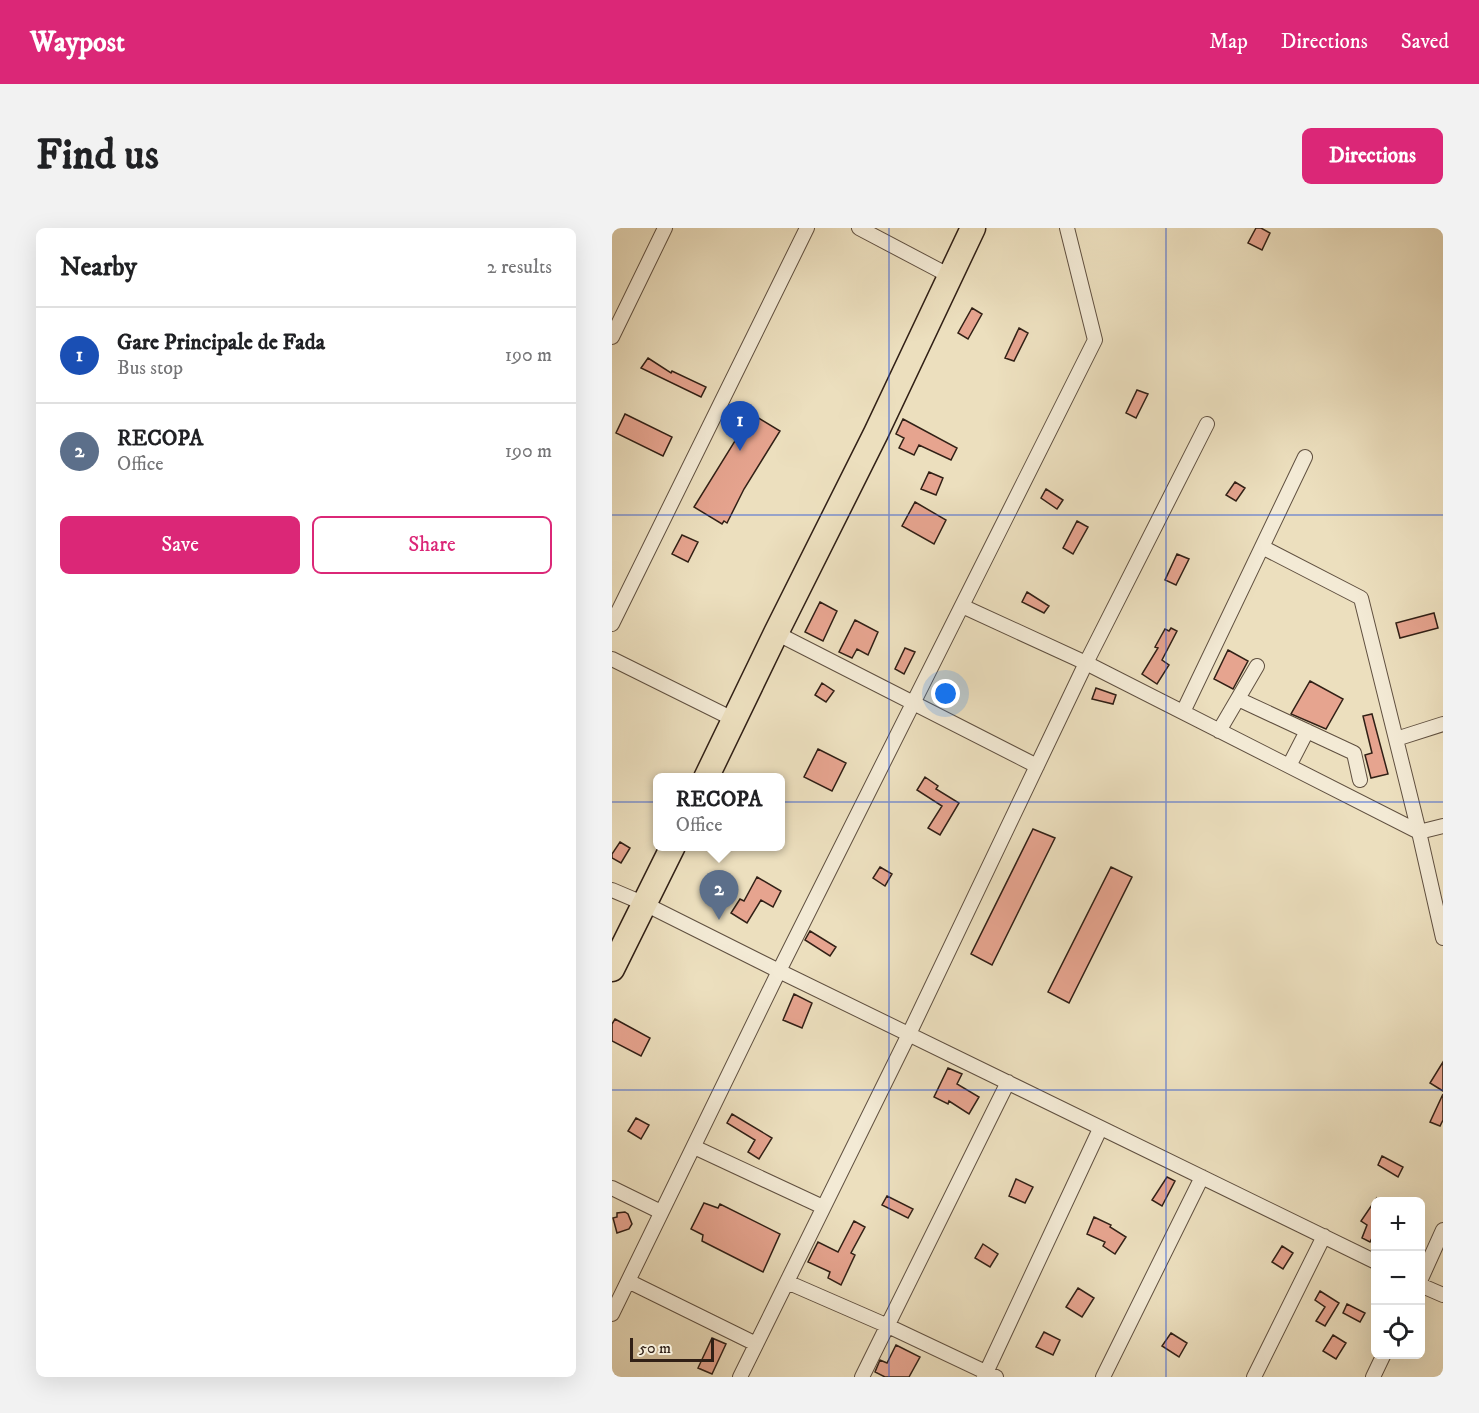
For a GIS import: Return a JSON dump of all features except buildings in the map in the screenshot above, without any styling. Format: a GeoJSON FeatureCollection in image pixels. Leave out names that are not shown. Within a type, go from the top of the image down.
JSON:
{"type":"FeatureCollection","features":[{"type":"Feature","properties":{"kind":"highway"},"geometry":{"type":"LineString","coordinates":[[708,773],[876,434],[973,228]]}},
{"type":"Feature","properties":{"kind":"highway"},"geometry":{"type":"LineString","coordinates":[[612,969],[671,851]]}},
{"type":"Feature","properties":{"kind":"street"},"geometry":{"type":"LineString","coordinates":[[612,337],[665,228]]}},
{"type":"Feature","properties":{"kind":"street"},"geometry":{"type":"LineString","coordinates":[[612,624],[807,228]]}},
{"type":"Feature","properties":{"kind":"street"},"geometry":{"type":"LineString","coordinates":[[859,228],[950,276]]}},
{"type":"Feature","properties":{"kind":"street"},"geometry":{"type":"LineString","coordinates":[[612,1314],[779,971],[1095,340],[1067,228]]}},
{"type":"Feature","properties":{"kind":"street"},"geometry":{"type":"LineString","coordinates":[[740,1377],[909,1034],[1086,663],[1207,424]]}},
{"type":"Feature","properties":{"kind":"street"},"geometry":{"type":"LineString","coordinates":[[1183,712],[1305,457]]}},
{"type":"Feature","properties":{"kind":"street"},"geometry":{"type":"LineString","coordinates":[[1262,547],[1361,598],[1443,938]]}},
{"type":"Feature","properties":{"kind":"street"},"geometry":{"type":"LineString","coordinates":[[962,606],[1086,663],[1419,832],[1443,826]]}},
{"type":"Feature","properties":{"kind":"street"},"geometry":{"type":"LineString","coordinates":[[776,633],[1037,766]]}},
{"type":"Feature","properties":{"kind":"street"},"geometry":{"type":"LineString","coordinates":[[612,659],[733,719]]}},
{"type":"Feature","properties":{"kind":"street"},"geometry":{"type":"LineString","coordinates":[[1219,730],[1257,666]]}},
{"type":"Feature","properties":{"kind":"street"},"geometry":{"type":"LineString","coordinates":[[1238,699],[1354,753],[1360,780]]}},
{"type":"Feature","properties":{"kind":"street"},"geometry":{"type":"LineString","coordinates":[[1396,739],[1443,724]]}},
{"type":"Feature","properties":{"kind":"street"},"geometry":{"type":"LineString","coordinates":[[1289,766],[1307,731]]}},
{"type":"Feature","properties":{"kind":"street"},"geometry":{"type":"LineString","coordinates":[[612,891],[645,904],[1100,1129],[1371,1260]]}},
{"type":"Feature","properties":{"kind":"street"},"geometry":{"type":"LineString","coordinates":[[862,1377],[1008,1082]]}},
{"type":"Feature","properties":{"kind":"street"},"geometry":{"type":"LineString","coordinates":[[786,1282],[888,1326],[988,1376],[1100,1129]]}},
{"type":"Feature","properties":{"kind":"street"},"geometry":{"type":"LineString","coordinates":[[694,1147],[823,1207]]}},
{"type":"Feature","properties":{"kind":"street"},"geometry":{"type":"LineString","coordinates":[[1103,1377],[1202,1177]]}},
{"type":"Feature","properties":{"kind":"street"},"geometry":{"type":"LineString","coordinates":[[612,1188],[662,1212]]}},
{"type":"Feature","properties":{"kind":"street"},"geometry":{"type":"LineString","coordinates":[[1425,1271],[1443,1230]]}},
{"type":"Feature","properties":{"kind":"street"},"geometry":{"type":"LineString","coordinates":[[1254,1377],[1324,1236]]}},
{"type":"Feature","properties":{"kind":"street"},"geometry":{"type":"LineString","coordinates":[[628,1281],[756,1344]]}},
{"type":"Feature","properties":{"kind":"street"},"geometry":{"type":"LineString","coordinates":[[1425,1286],[1443,1295]]}},
{"type":"Feature","properties":{"kind":"street"},"geometry":{"type":"LineString","coordinates":[[1373,1377],[1382,1359]]}},
{"type":"Feature","properties":{"kind":"place","name":"Gare Principale de Fada"},"geometry":{"type":"Point","coordinates":[740,451]}},
{"type":"Feature","properties":{"kind":"place","name":"RECOPA"},"geometry":{"type":"Point","coordinates":[719,920]}}]}
